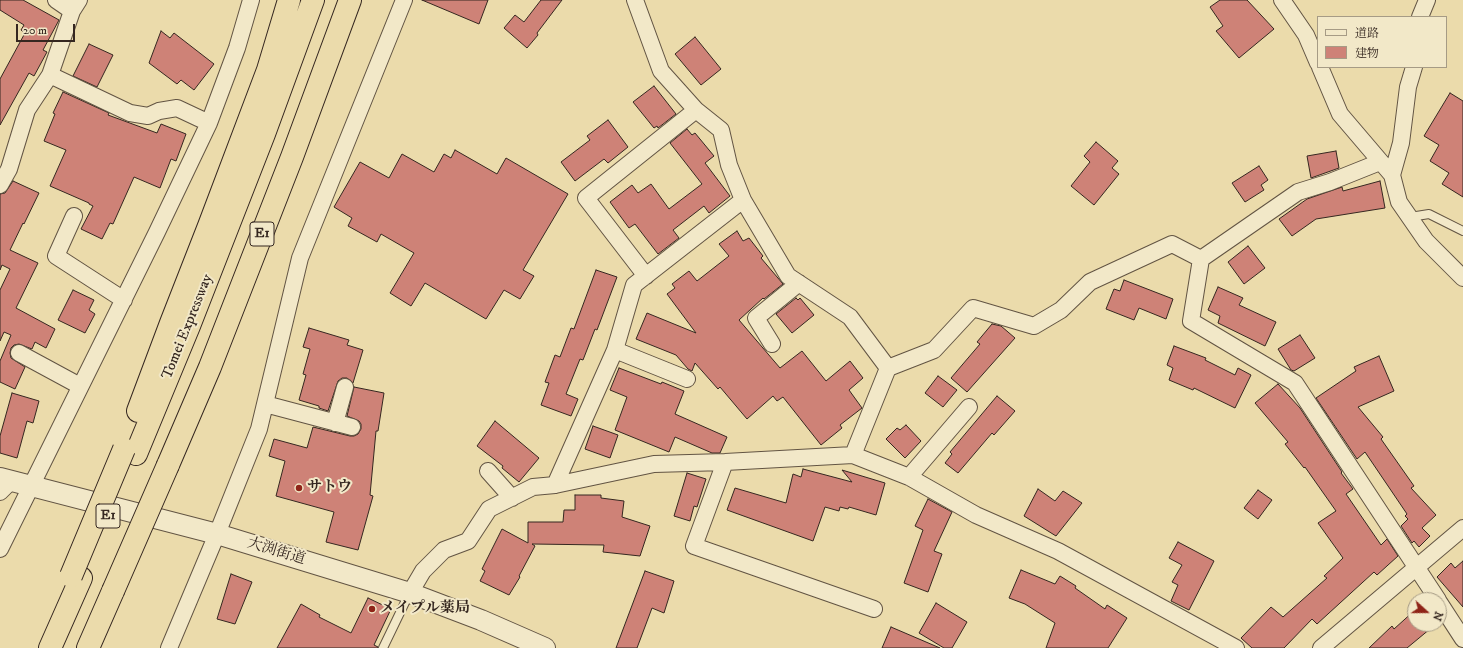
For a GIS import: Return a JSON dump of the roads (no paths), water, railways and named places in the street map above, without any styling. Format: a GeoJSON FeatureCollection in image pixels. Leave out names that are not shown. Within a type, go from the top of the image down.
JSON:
{"type":"FeatureCollection","features":[{"type":"Feature","properties":{"kind":"highway"},"geometry":{"type":"LineString","coordinates":[[48,648],[76,577],[130,451],[268,70],[289,0]]}},
{"type":"Feature","properties":{"kind":"highway","name":"Tomei Expressway"},"geometry":{"type":"LineString","coordinates":[[130,451],[189,326],[264,134],[313,0]]}},
{"type":"Feature","properties":{"kind":"highway","name":"E1"},"geometry":{"type":"LineString","coordinates":[[88,648],[210,367],[292,157],[350,0]]}},
{"type":"Feature","properties":{"kind":"street"},"geometry":{"type":"LineString","coordinates":[[0,185],[9,169],[27,110],[50,75],[75,5],[56,0]]}},
{"type":"Feature","properties":{"kind":"street"},"geometry":{"type":"LineString","coordinates":[[0,549],[124,300],[209,123],[237,48],[251,0]]}},
{"type":"Feature","properties":{"kind":"street"},"geometry":{"type":"LineString","coordinates":[[169,648],[259,429],[300,258],[404,0]]}},
{"type":"Feature","properties":{"kind":"street"},"geometry":{"type":"LineString","coordinates":[[635,0],[661,71],[696,110],[721,130],[729,165],[744,200],[788,276],[850,317],[888,368]]}},
{"type":"Feature","properties":{"kind":"street"},"geometry":{"type":"LineString","coordinates":[[1282,0],[1306,35],[1317,61]]}},
{"type":"Feature","properties":{"kind":"street"},"geometry":{"type":"LineString","coordinates":[[1420,16],[1427,0]]}},
{"type":"Feature","properties":{"kind":"street"},"geometry":{"type":"LineString","coordinates":[[1320,68],[1340,114],[1392,175],[1399,202],[1426,241],[1463,278]]}},
{"type":"Feature","properties":{"kind":"street"},"geometry":{"type":"LineString","coordinates":[[1392,175],[1401,143],[1408,87],[1414,68]]}},
{"type":"Feature","properties":{"kind":"street"},"geometry":{"type":"LineString","coordinates":[[50,75],[130,114],[148,116],[159,111],[177,108],[209,123]]}},
{"type":"Feature","properties":{"kind":"street"},"geometry":{"type":"LineString","coordinates":[[646,276],[586,198],[696,110]]}},
{"type":"Feature","properties":{"kind":"street"},"geometry":{"type":"LineString","coordinates":[[1380,162],[1330,182],[1298,192],[1201,259],[1191,321],[1295,383],[1417,566],[1433,592]]}},
{"type":"Feature","properties":{"kind":"street"},"geometry":{"type":"LineString","coordinates":[[555,485],[615,350],[634,285],[744,200]]}},
{"type":"Feature","properties":{"kind":"street"},"geometry":{"type":"LineString","coordinates":[[74,216],[56,256],[124,300]]}},
{"type":"Feature","properties":{"kind":"street"},"geometry":{"type":"LineString","coordinates":[[853,455],[888,368],[934,350],[973,308],[1034,326],[1061,310],[1090,282],[1172,244],[1201,259]]}},
{"type":"Feature","properties":{"kind":"street"},"geometry":{"type":"LineString","coordinates":[[772,344],[756,318],[799,283]]}},
{"type":"Feature","properties":{"kind":"street"},"geometry":{"type":"LineString","coordinates":[[615,350],[687,380]]}},
{"type":"Feature","properties":{"kind":"street"},"geometry":{"type":"LineString","coordinates":[[19,353],[80,386]]}},
{"type":"Feature","properties":{"kind":"street"},"geometry":{"type":"LineString","coordinates":[[335,423],[345,387]]}},
{"type":"Feature","properties":{"kind":"street"},"geometry":{"type":"LineString","coordinates":[[265,404],[352,427]]}},
{"type":"Feature","properties":{"kind":"street"},"geometry":{"type":"LineString","coordinates":[[909,477],[969,407]]}},
{"type":"Feature","properties":{"kind":"street"},"geometry":{"type":"LineString","coordinates":[[410,593],[423,571],[444,550],[468,541],[489,508],[533,487],[555,485],[654,464],[725,462],[853,455],[909,477],[976,514],[1058,552],[1236,648]]}},
{"type":"Feature","properties":{"kind":"street"},"geometry":{"type":"LineString","coordinates":[[725,462],[694,546],[874,609]]}},
{"type":"Feature","properties":{"kind":"street"},"geometry":{"type":"LineString","coordinates":[[488,471],[512,498]]}},
{"type":"Feature","properties":{"kind":"street","name":"大渕街道"},"geometry":{"type":"LineString","coordinates":[[4,484],[31,486],[217,534],[410,593],[481,620],[545,648]]}},
{"type":"Feature","properties":{"kind":"street"},"geometry":{"type":"LineString","coordinates":[[1321,648],[1463,528]]}},
{"type":"Feature","properties":{"kind":"street"},"geometry":{"type":"LineString","coordinates":[[1447,615],[1463,639]]}},
{"type":"Feature","properties":{"kind":"lane"},"geometry":{"type":"LineString","coordinates":[[1410,217],[1429,214],[1463,231]]}},
{"type":"Feature","properties":{"kind":"lane"},"geometry":{"type":"LineString","coordinates":[[383,648],[410,593]]}},
{"type":"Feature","properties":{"kind":"place","name":"サトウ"},"geometry":{"type":"Point","coordinates":[299,488]}},
{"type":"Feature","properties":{"kind":"place","name":"メイプル薬局"},"geometry":{"type":"Point","coordinates":[372,609]}}]}
